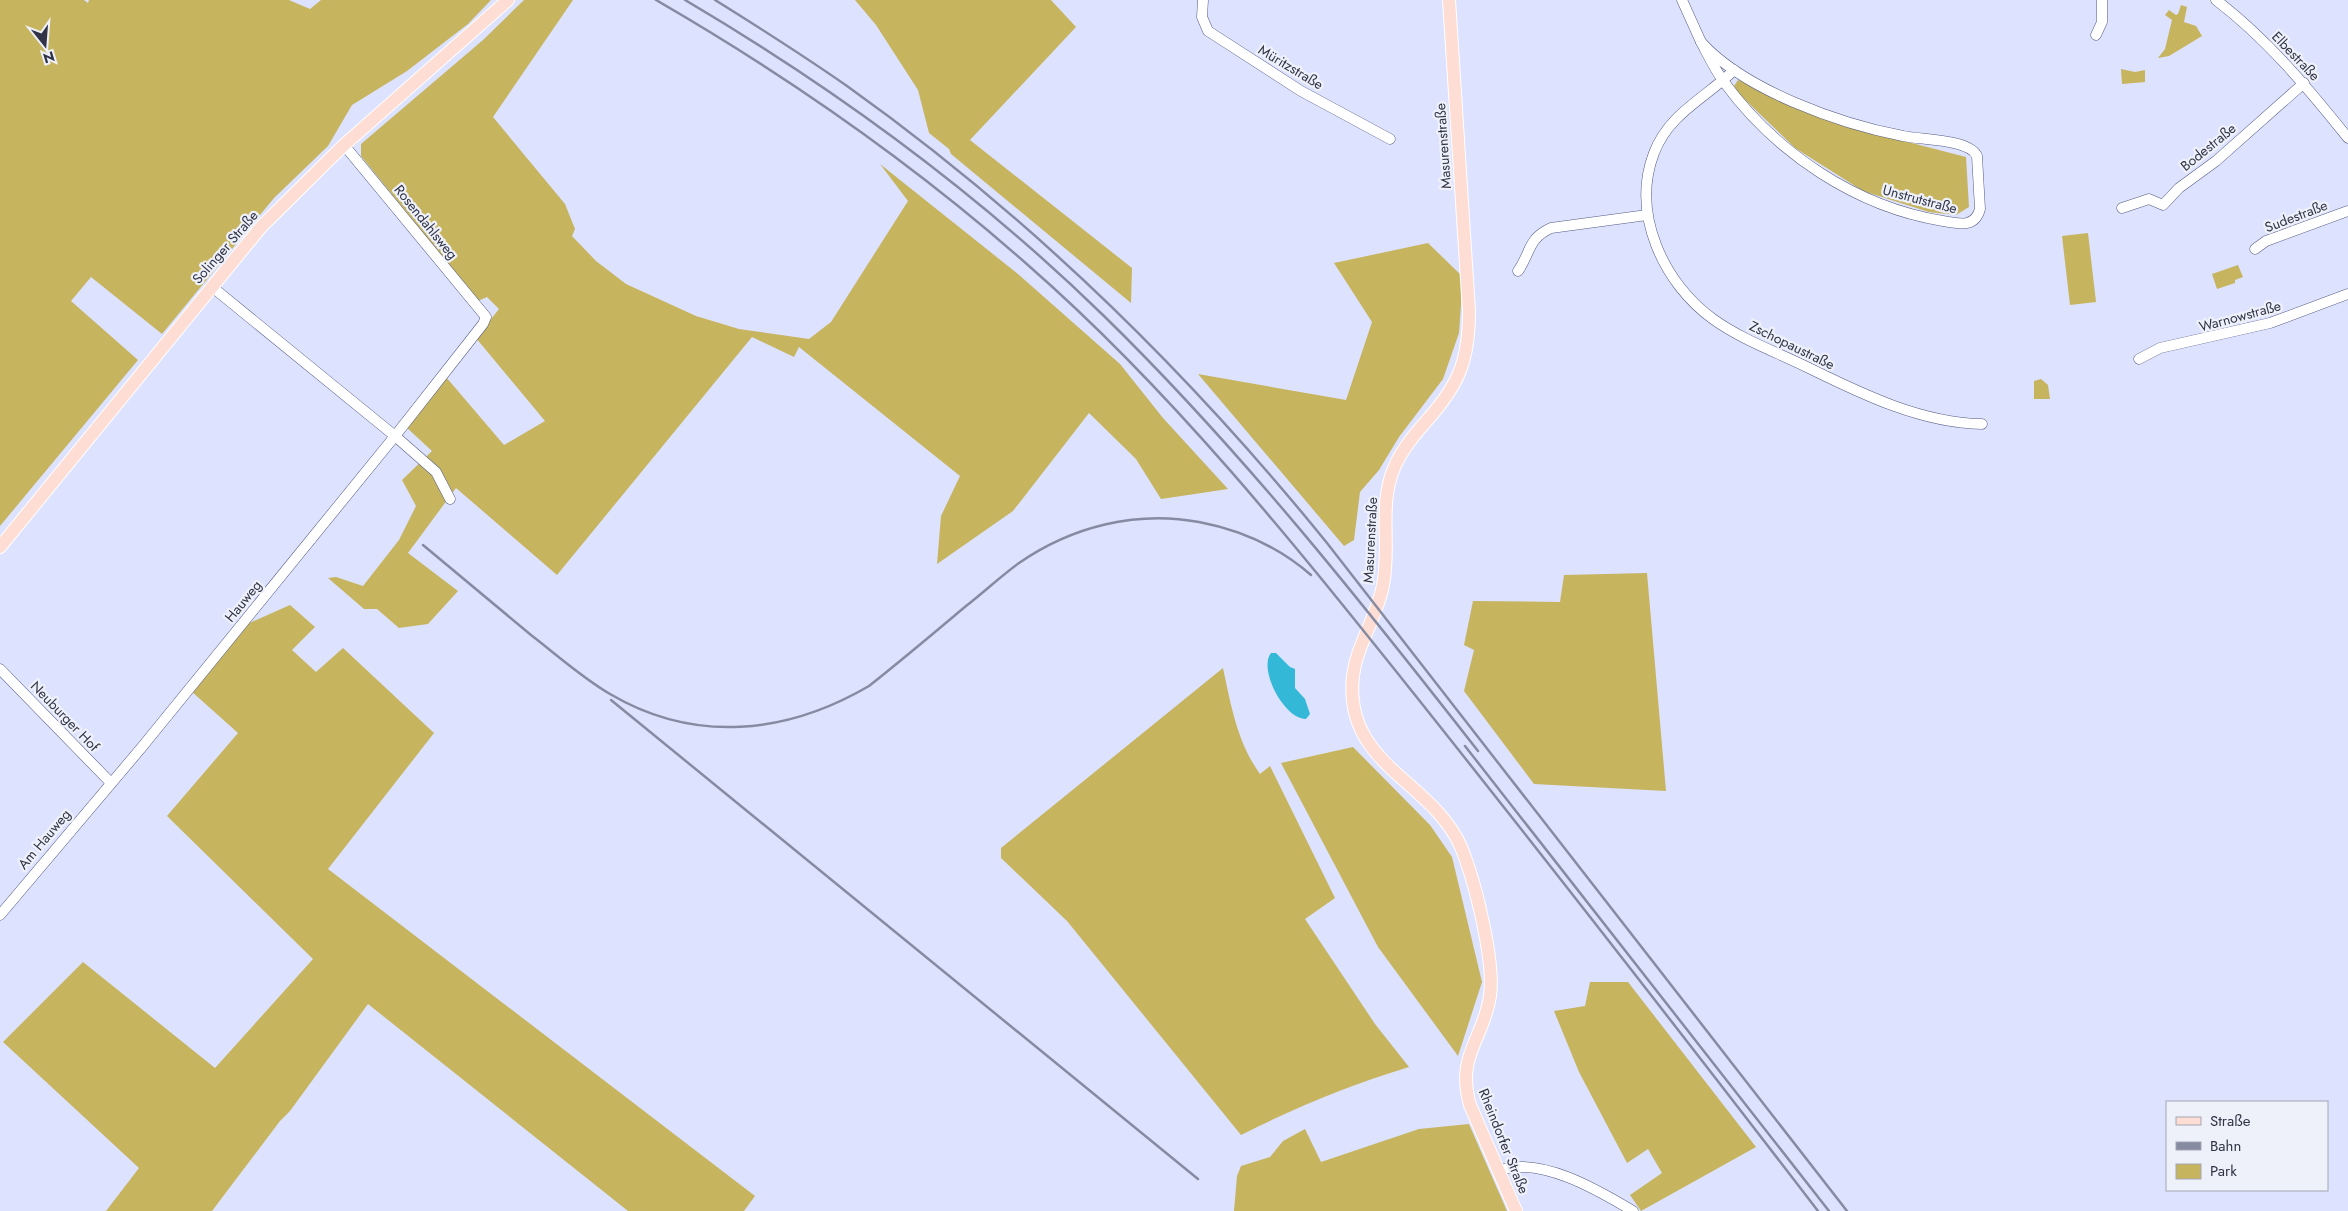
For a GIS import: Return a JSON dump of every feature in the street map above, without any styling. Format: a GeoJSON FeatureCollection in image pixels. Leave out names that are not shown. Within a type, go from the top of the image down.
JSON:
{"type":"FeatureCollection","features":[{"type":"Feature","properties":{"kind":"main road","name":"Solinger Straße"},"geometry":{"type":"LineString","coordinates":[[0,547],[211,286],[261,228],[344,145],[508,0]]}},
{"type":"Feature","properties":{"kind":"main road","name":"Masurenstraße"},"geometry":{"type":"LineString","coordinates":[[1449,0],[1469,312],[1467,351],[1462,368],[1448,395],[1408,442],[1394,468],[1386,502],[1386,561],[1382,588],[1356,656],[1352,692],[1358,722],[1374,751],[1386,766],[1432,806],[1460,845],[1470,875],[1490,959],[1492,984],[1490,997]]}},
{"type":"Feature","properties":{"kind":"main road","name":"Rheindorfer Straße"},"geometry":{"type":"LineString","coordinates":[[1490,997],[1464,1077],[1470,1105],[1516,1211]]}},
{"type":"Feature","properties":{"kind":"street","name":"Müritzstraße"},"geometry":{"type":"LineString","coordinates":[[1203,0],[1202,17],[1208,31],[1301,91],[1390,139]]}},
{"type":"Feature","properties":{"kind":"street","name":"Unstrutstraße"},"geometry":{"type":"LineString","coordinates":[[1682,0],[1701,42],[1723,81],[1772,135],[1807,164],[1846,189],[1865,198],[1931,219],[1963,224],[1972,223],[1978,217],[1980,209],[1977,156],[1974,150],[1965,145],[1919,139],[1851,124],[1787,99],[1714,57],[1701,42]]}},
{"type":"Feature","properties":{"kind":"street"},"geometry":{"type":"LineString","coordinates":[[2096,35],[2102,22],[2102,0]]}},
{"type":"Feature","properties":{"kind":"street","name":"Elbestraße"},"geometry":{"type":"LineString","coordinates":[[2216,0],[2259,37],[2304,83],[2348,138]]}},
{"type":"Feature","properties":{"kind":"street","name":"Zschopaustraße"},"geometry":{"type":"LineString","coordinates":[[1734,70],[1723,81],[1686,108],[1662,137],[1654,154],[1647,191],[1647,215],[1663,261],[1680,288],[1699,308],[1725,327],[1842,384],[1909,412],[1962,424],[1982,424]]}},
{"type":"Feature","properties":{"kind":"street","name":"Bodestraße"},"geometry":{"type":"LineString","coordinates":[[2122,208],[2149,199],[2163,205],[2178,188],[2216,161],[2304,83]]}},
{"type":"Feature","properties":{"kind":"street","name":"Rosendahlsweg"},"geometry":{"type":"LineString","coordinates":[[344,145],[486,317]]}},
{"type":"Feature","properties":{"kind":"street","name":"Sudestraße"},"geometry":{"type":"LineString","coordinates":[[2255,249],[2266,241],[2348,211]]}},
{"type":"Feature","properties":{"kind":"street"},"geometry":{"type":"LineString","coordinates":[[1518,271],[1525,261],[1528,248],[1534,240],[1540,233],[1551,228],[1647,215]]}},
{"type":"Feature","properties":{"kind":"street"},"geometry":{"type":"LineString","coordinates":[[211,286],[395,436],[436,472],[450,498]]}},
{"type":"Feature","properties":{"kind":"street","name":"Warnowstraße"},"geometry":{"type":"LineString","coordinates":[[2139,359],[2160,348],[2254,328],[2348,294]]}},
{"type":"Feature","properties":{"kind":"street","name":"Hauweg"},"geometry":{"type":"LineString","coordinates":[[110,782],[142,747],[395,436],[483,324],[486,317]]}},
{"type":"Feature","properties":{"kind":"street","name":"Neuburger Hof"},"geometry":{"type":"LineString","coordinates":[[0,669],[110,782]]}},
{"type":"Feature","properties":{"kind":"street","name":"Am Hauweg"},"geometry":{"type":"LineString","coordinates":[[0,915],[110,782]]}},
{"type":"Feature","properties":{"kind":"street"},"geometry":{"type":"LineString","coordinates":[[1498,1171],[1529,1167],[1554,1171],[1633,1211]]}},
{"type":"Feature","properties":{"kind":"green space"},"geometry":{"type":"Polygon","coordinates":[[[0,0],[84,0],[88,3],[89,0],[289,0],[310,9],[321,0],[491,0],[468,24],[407,71],[352,105],[328,146],[274,198],[162,334],[91,277],[71,301],[138,360],[0,526],[0,0]]]}},
{"type":"Feature","properties":{"kind":"green space"},"geometry":{"type":"Polygon","coordinates":[[[524,0],[573,0],[493,117],[565,204],[575,229],[572,236],[596,261],[626,284],[696,316],[739,329],[809,339],[831,322],[908,201],[880,164],[1018,274],[1120,364],[1163,418],[1228,489],[1161,499],[1136,459],[1089,413],[1013,511],[937,564],[941,516],[960,476],[799,347],[794,357],[752,337],[557,575],[456,488],[408,553],[458,591],[428,624],[399,628],[377,609],[364,609],[328,578],[336,577],[363,586],[399,540],[416,506],[402,480],[432,451],[406,427],[446,377],[504,445],[545,421],[476,338],[499,309],[487,297],[478,301],[361,156],[361,144],[483,40],[524,0]]]}},
{"type":"Feature","properties":{"kind":"green space"},"geometry":{"type":"Polygon","coordinates":[[[855,0],[1051,0],[1076,27],[970,140],[1132,268],[1131,303],[951,154],[949,149],[929,133],[918,90],[876,25],[855,0]]]}},
{"type":"Feature","properties":{"kind":"green space"},"geometry":{"type":"Polygon","coordinates":[[[2181,5],[2187,7],[2184,22],[2196,26],[2202,36],[2169,56],[2158,58],[2165,49],[2172,20],[2165,15],[2169,10],[2176,15],[2178,14],[2181,5]]]}},
{"type":"Feature","properties":{"kind":"green space"},"geometry":{"type":"Polygon","coordinates":[[[2121,69],[2135,72],[2145,70],[2145,82],[2122,84],[2121,69]]]}},
{"type":"Feature","properties":{"kind":"green space"},"geometry":{"type":"Polygon","coordinates":[[[1738,80],[1873,133],[1966,157],[1969,207],[1956,215],[1929,212],[1863,191],[1795,148],[1736,91],[1734,86],[1738,80]]]}},
{"type":"Feature","properties":{"kind":"green space"},"geometry":{"type":"Polygon","coordinates":[[[2088,233],[2096,302],[2070,305],[2062,236],[2088,233]]]}},
{"type":"Feature","properties":{"kind":"green space"},"geometry":{"type":"Polygon","coordinates":[[[1428,243],[1463,277],[1459,333],[1443,379],[1399,437],[1379,470],[1360,492],[1354,540],[1344,546],[1198,374],[1346,400],[1372,322],[1334,263],[1428,243]]]}},
{"type":"Feature","properties":{"kind":"green space"},"geometry":{"type":"Polygon","coordinates":[[[2238,265],[2243,277],[2235,280],[2235,283],[2217,289],[2212,274],[2238,265]]]}},
{"type":"Feature","properties":{"kind":"green space"},"geometry":{"type":"Polygon","coordinates":[[[2041,379],[2048,385],[2050,399],[2034,399],[2034,381],[2041,379]]]}},
{"type":"Feature","properties":{"kind":"green space"},"geometry":{"type":"Polygon","coordinates":[[[1647,573],[1666,791],[1534,784],[1464,691],[1474,650],[1464,645],[1473,601],[1560,602],[1564,575],[1647,573]]]}},
{"type":"Feature","properties":{"kind":"green space"},"geometry":{"type":"Polygon","coordinates":[[[290,605],[315,627],[292,650],[316,672],[343,648],[434,733],[328,869],[755,1196],[744,1211],[628,1211],[368,1004],[290,1111],[280,1121],[212,1211],[106,1211],[139,1168],[3,1042],[83,962],[215,1068],[313,959],[167,816],[238,733],[191,691],[247,624],[290,605]]]}},
{"type":"Feature","properties":{"kind":"green space"},"geometry":{"type":"Polygon","coordinates":[[[1223,668],[1240,736],[1252,762],[1260,774],[1270,766],[1335,898],[1305,919],[1375,1024],[1409,1067],[1324,1097],[1241,1135],[1067,921],[1001,858],[1001,848],[1223,668]]]}},
{"type":"Feature","properties":{"kind":"green space"},"geometry":{"type":"Polygon","coordinates":[[[1353,747],[1430,825],[1452,857],[1482,982],[1458,1056],[1378,947],[1281,763],[1353,747]]]}},
{"type":"Feature","properties":{"kind":"green space"},"geometry":{"type":"Polygon","coordinates":[[[1590,982],[1628,982],[1756,1147],[1641,1211],[1630,1195],[1662,1173],[1648,1149],[1627,1163],[1579,1072],[1554,1011],[1585,1006],[1590,982]]]}},
{"type":"Feature","properties":{"kind":"green space"},"geometry":{"type":"Polygon","coordinates":[[[1469,1124],[1507,1211],[1234,1211],[1237,1176],[1241,1166],[1270,1157],[1283,1141],[1305,1129],[1321,1162],[1419,1129],[1469,1124]]]}},
{"type":"Feature","properties":{"kind":"water"},"geometry":{"type":"Polygon","coordinates":[[[1271,653],[1276,653],[1290,667],[1295,669],[1295,688],[1305,699],[1310,714],[1306,719],[1298,717],[1289,711],[1275,692],[1268,670],[1268,660],[1271,653]]]}},
{"type":"Feature","properties":{"kind":"railway"},"geometry":{"type":"LineString","coordinates":[[656,0],[802,91],[896,157],[985,228],[1029,266],[1134,366],[1183,418],[1278,527],[1415,695],[1818,1211]]}},
{"type":"Feature","properties":{"kind":"railway"},"geometry":{"type":"LineString","coordinates":[[685,0],[796,70],[904,145],[1007,227],[1104,316],[1204,419],[1298,527],[1478,751]]}},
{"type":"Feature","properties":{"kind":"railway"},"geometry":{"type":"LineString","coordinates":[[715,0],[847,86],[914,136],[1042,242],[1161,356],[1274,479],[1327,543],[1847,1211]]}},
{"type":"Feature","properties":{"kind":"railway"},"geometry":{"type":"LineString","coordinates":[[423,545],[531,635],[579,673],[610,694],[642,710],[675,721],[708,726],[741,727],[773,723],[806,715],[838,702],[869,686],[1019,563],[1039,550],[1060,540],[1105,524],[1152,518],[1175,519],[1215,525],[1273,548],[1311,575]]}},
{"type":"Feature","properties":{"kind":"railway"},"geometry":{"type":"LineString","coordinates":[[611,700],[1198,1179]]}},
{"type":"Feature","properties":{"kind":"railway"},"geometry":{"type":"LineString","coordinates":[[1465,746],[1829,1211]]}}]}
